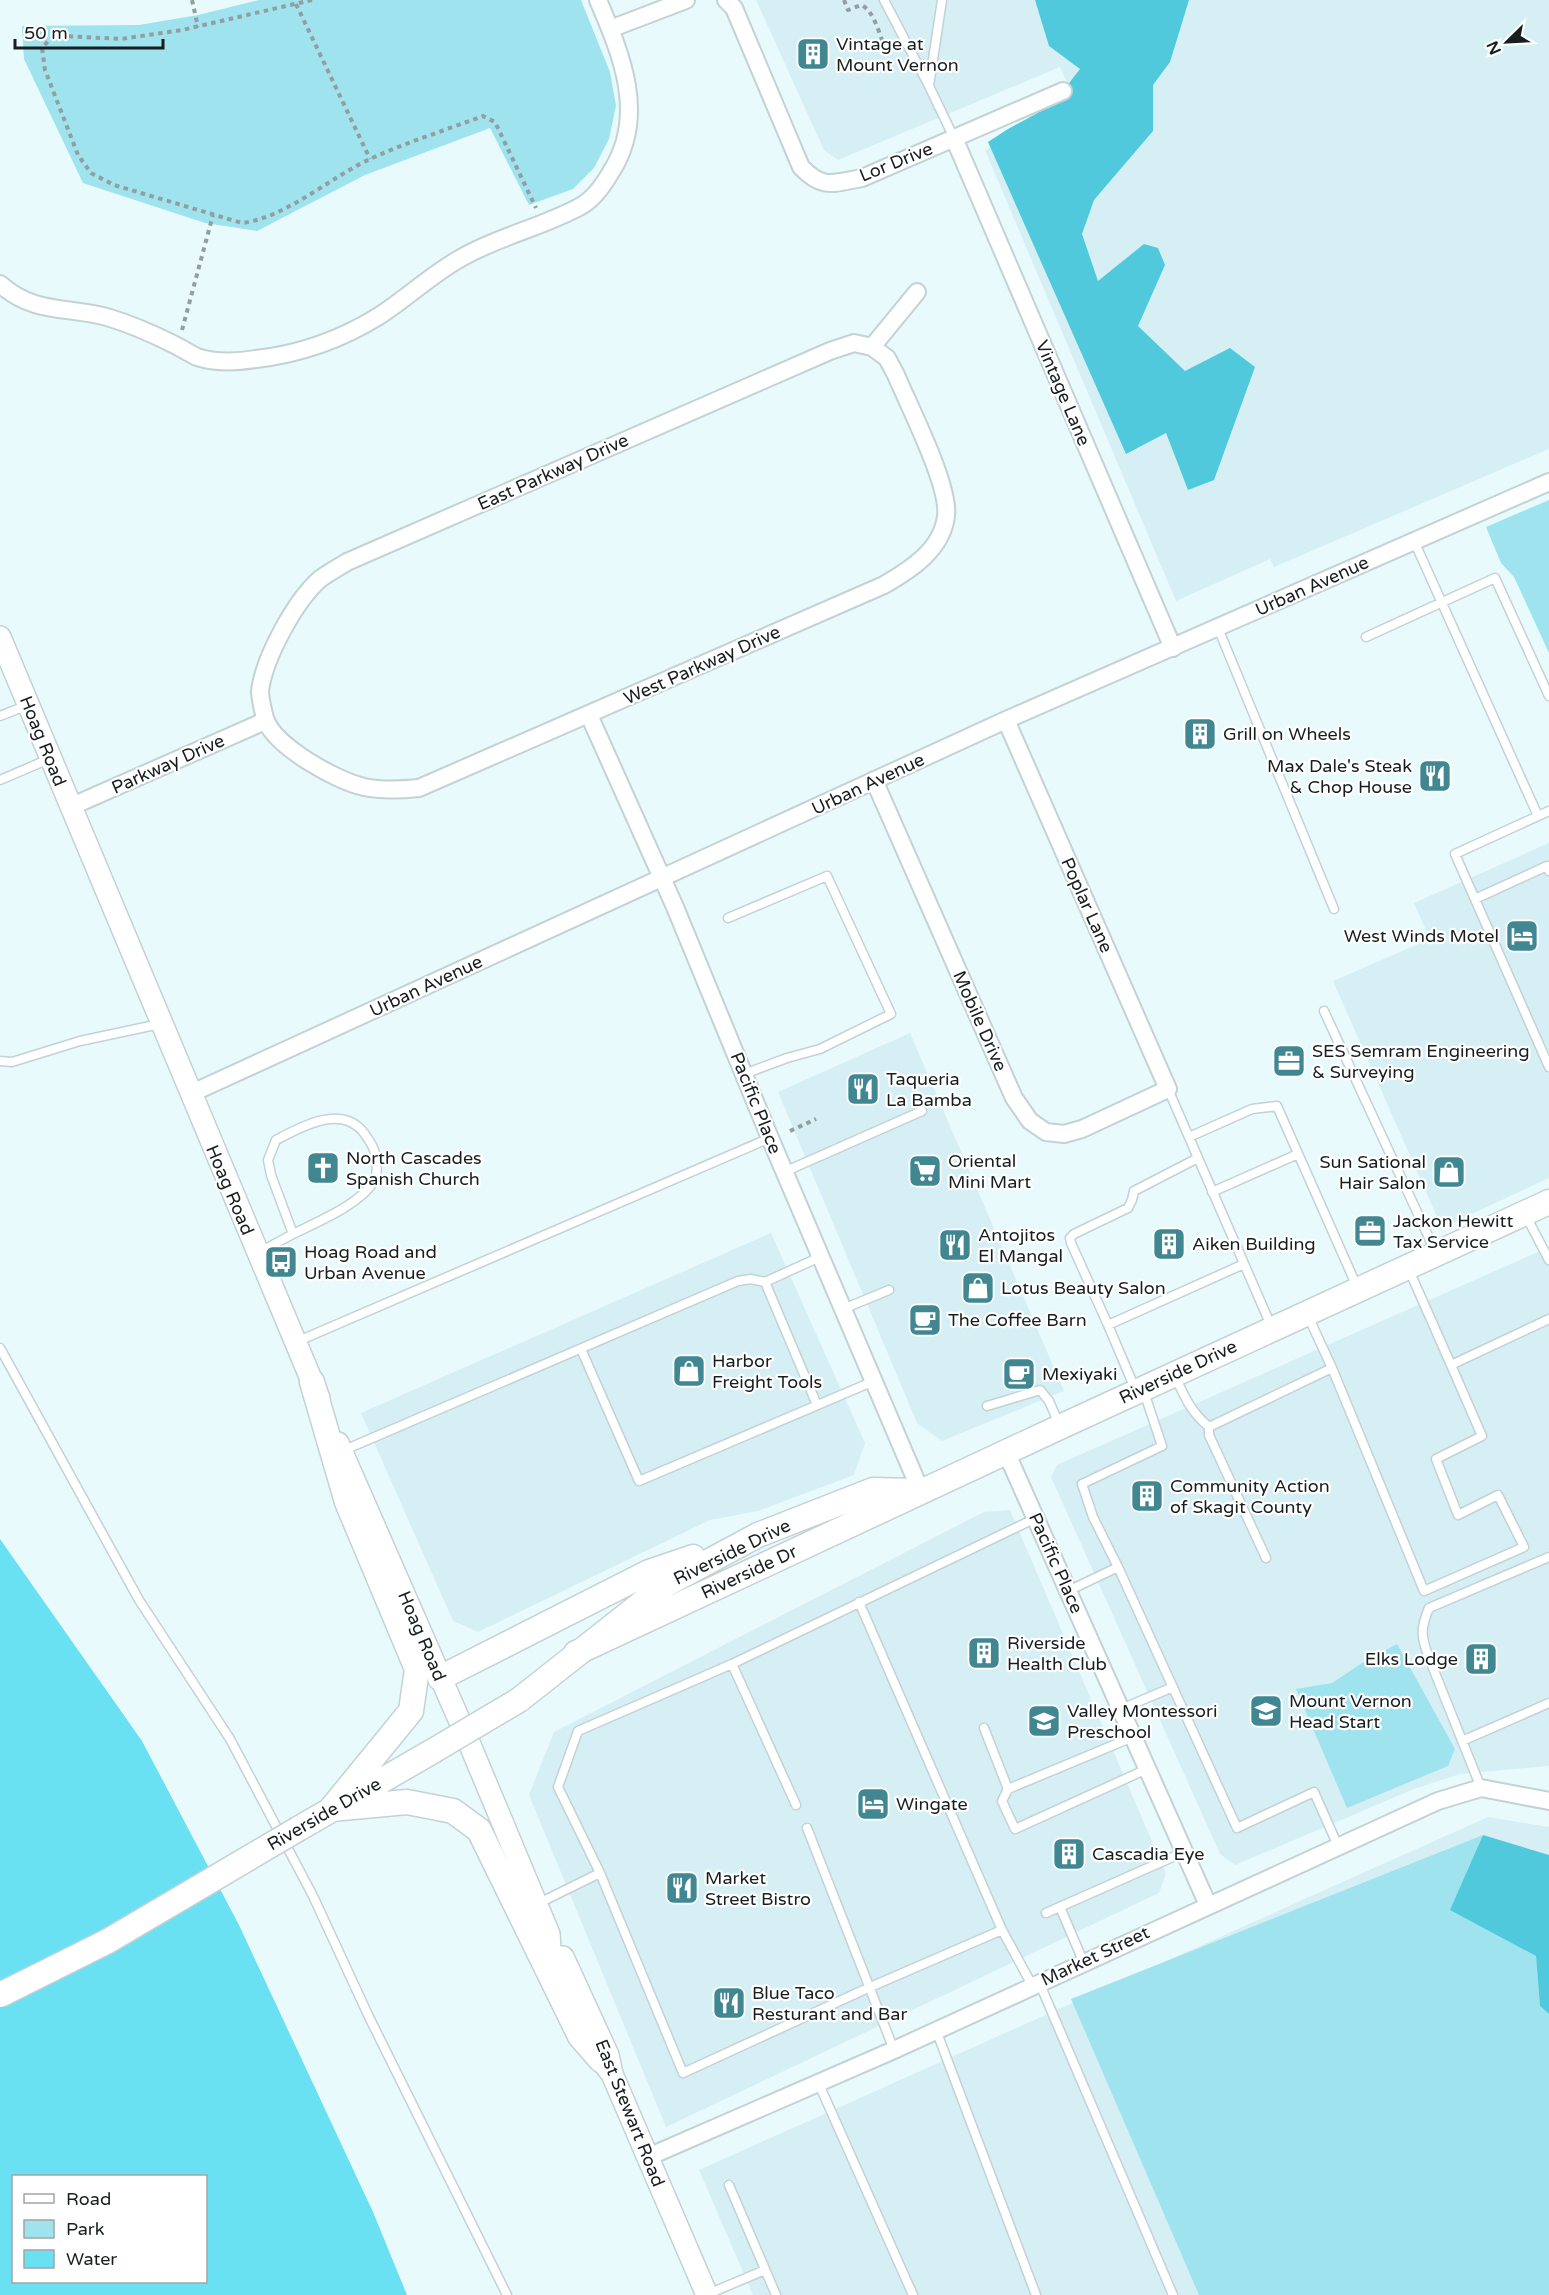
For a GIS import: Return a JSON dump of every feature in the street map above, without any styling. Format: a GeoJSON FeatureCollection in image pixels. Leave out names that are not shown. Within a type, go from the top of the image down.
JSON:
{"type":"FeatureCollection","features":[{"type":"Feature","properties":{"kind":"main road","name":"Riverside Drive"},"geometry":{"type":"LineString","coordinates":[[0,1995],[108,1941],[519,1700],[665,1585],[758,1535],[873,1490],[921,1492],[1549,1202]]}},
{"type":"Feature","properties":{"kind":"main road"},"geometry":{"type":"LineString","coordinates":[[312,1382],[347,1502],[417,1669],[411,1711],[380,1752],[331,1809]]}},
{"type":"Feature","properties":{"kind":"main road","name":"Riverside Dr"},"geometry":{"type":"LineString","coordinates":[[576,1653],[921,1492]]}},
{"type":"Feature","properties":{"kind":"main road"},"geometry":{"type":"LineString","coordinates":[[440,1678],[649,1572],[758,1535]]}},
{"type":"Feature","properties":{"kind":"main road"},"geometry":{"type":"LineString","coordinates":[[331,1809],[407,1802],[453,1811],[479,1830],[580,2036],[607,2067]]}},
{"type":"Feature","properties":{"kind":"street"},"geometry":{"type":"LineString","coordinates":[[0,284],[12,296],[37,306],[97,314],[137,326],[198,357],[237,362],[273,357],[311,348],[346,335],[380,315],[461,258],[506,236],[558,218],[585,204],[604,184],[621,157],[629,128],[629,89],[610,28],[598,0]]}},
{"type":"Feature","properties":{"kind":"street"},"geometry":{"type":"LineString","coordinates":[[610,28],[686,0]]}},
{"type":"Feature","properties":{"kind":"street","name":"Lor Drive"},"geometry":{"type":"LineString","coordinates":[[726,0],[734,8],[801,166],[813,180],[831,184],[862,178],[1063,91]]}},
{"type":"Feature","properties":{"kind":"street","name":"Vintage Lane"},"geometry":{"type":"LineString","coordinates":[[954,138],[1173,648]]}},
{"type":"Feature","properties":{"kind":"street"},"geometry":{"type":"LineString","coordinates":[[872,347],[917,292]]}},
{"type":"Feature","properties":{"kind":"street","name":"East Parkway Drive"},"geometry":{"type":"LineString","coordinates":[[266,721],[260,693],[267,662],[301,600],[321,579],[348,562],[830,351],[854,343],[872,347]]}},
{"type":"Feature","properties":{"kind":"street","name":"West Parkway Drive"},"geometry":{"type":"LineString","coordinates":[[266,721],[286,745],[316,767],[362,786],[390,791],[419,788],[884,585],[913,568],[936,544],[946,516],[943,485],[896,375],[887,358],[872,347]]}},
{"type":"Feature","properties":{"kind":"street","name":"Urban Avenue"},"geometry":{"type":"LineString","coordinates":[[190,1094],[1006,720],[1549,482]]}},
{"type":"Feature","properties":{"kind":"street","name":"Hoag Road"},"geometry":{"type":"LineString","coordinates":[[0,637],[295,1343],[468,1740]]}},
{"type":"Feature","properties":{"kind":"street","name":"Pacific Place"},"geometry":{"type":"LineString","coordinates":[[589,715],[662,877],[784,1172],[921,1492]]}},
{"type":"Feature","properties":{"kind":"street","name":"Poplar Lane"},"geometry":{"type":"LineString","coordinates":[[1006,720],[1168,1089]]}},
{"type":"Feature","properties":{"kind":"street","name":"Parkway Drive"},"geometry":{"type":"LineString","coordinates":[[70,807],[266,721]]}},
{"type":"Feature","properties":{"kind":"street","name":"Mobile Drive"},"geometry":{"type":"LineString","coordinates":[[874,780],[1014,1098],[1030,1120],[1046,1132],[1064,1134],[1082,1129],[1168,1089]]}},
{"type":"Feature","properties":{"kind":"street","name":"Pacific Place"},"geometry":{"type":"LineString","coordinates":[[1006,1452],[1208,1905]]}},
{"type":"Feature","properties":{"kind":"street","name":"East Stewart Road"},"geometry":{"type":"LineString","coordinates":[[468,1740],[549,1934],[550,1949],[648,2157],[707,2295]]}},
{"type":"Feature","properties":{"kind":"street","name":"Market Street"},"geometry":{"type":"LineString","coordinates":[[648,2157],[894,2050],[1083,1961],[1438,1801],[1481,1788],[1549,1801]]}},
{"type":"Feature","properties":{"kind":"lane"},"geometry":{"type":"LineString","coordinates":[[884,0],[930,86],[954,138]]}},
{"type":"Feature","properties":{"kind":"lane"},"geometry":{"type":"LineString","coordinates":[[930,86],[942,0]]}},
{"type":"Feature","properties":{"kind":"lane"},"geometry":{"type":"LineString","coordinates":[[1414,541],[1538,816]]}},
{"type":"Feature","properties":{"kind":"lane"},"geometry":{"type":"LineString","coordinates":[[1366,637],[1495,578],[1549,696]]}},
{"type":"Feature","properties":{"kind":"lane"},"geometry":{"type":"LineString","coordinates":[[1218,628],[1334,909]]}},
{"type":"Feature","properties":{"kind":"lane"},"geometry":{"type":"LineString","coordinates":[[0,716],[28,705]]}},
{"type":"Feature","properties":{"kind":"lane"},"geometry":{"type":"LineString","coordinates":[[0,780],[50,758]]}},
{"type":"Feature","properties":{"kind":"lane"},"geometry":{"type":"LineString","coordinates":[[1549,811],[1455,854],[1549,1067]]}},
{"type":"Feature","properties":{"kind":"lane"},"geometry":{"type":"LineString","coordinates":[[1475,899],[1547,866],[1549,871]]}},
{"type":"Feature","properties":{"kind":"lane"},"geometry":{"type":"LineString","coordinates":[[728,918],[827,876],[891,1014],[820,1049],[744,1074]]}},
{"type":"Feature","properties":{"kind":"lane"},"geometry":{"type":"LineString","coordinates":[[1324,1011],[1436,1253]]}},
{"type":"Feature","properties":{"kind":"lane"},"geometry":{"type":"LineString","coordinates":[[0,1061],[12,1062],[80,1041],[160,1024]]}},
{"type":"Feature","properties":{"kind":"lane"},"geometry":{"type":"LineString","coordinates":[[1168,1089],[1272,1329]]}},
{"type":"Feature","properties":{"kind":"lane"},"geometry":{"type":"LineString","coordinates":[[1189,1137],[1252,1109],[1277,1106],[1358,1289]]}},
{"type":"Feature","properties":{"kind":"lane"},"geometry":{"type":"LineString","coordinates":[[784,1172],[922,1111]]}},
{"type":"Feature","properties":{"kind":"lane"},"geometry":{"type":"LineString","coordinates":[[257,1253],[293,1234],[358,1198],[375,1180],[377,1161],[374,1146],[350,1120],[326,1119],[276,1140],[268,1160],[271,1175],[293,1234]]}},
{"type":"Feature","properties":{"kind":"lane"},"geometry":{"type":"LineString","coordinates":[[295,1343],[770,1138]]}},
{"type":"Feature","properties":{"kind":"lane"},"geometry":{"type":"LineString","coordinates":[[1212,1192],[1298,1154]]}},
{"type":"Feature","properties":{"kind":"lane"},"geometry":{"type":"LineString","coordinates":[[1198,1158],[1134,1191],[1128,1208],[1070,1238],[1162,1446],[1082,1484],[1093,1517],[1237,1828],[1314,1792],[1338,1846]]}},
{"type":"Feature","properties":{"kind":"lane"},"geometry":{"type":"LineString","coordinates":[[1525,1213],[1549,1260]]}},
{"type":"Feature","properties":{"kind":"lane"},"geometry":{"type":"LineString","coordinates":[[342,1451],[738,1281],[751,1279],[765,1282],[820,1257]]}},
{"type":"Feature","properties":{"kind":"lane"},"geometry":{"type":"LineString","coordinates":[[1107,1325],[1244,1264]]}},
{"type":"Feature","properties":{"kind":"lane"},"geometry":{"type":"LineString","coordinates":[[1307,1313],[1424,1591],[1524,1547],[1498,1495],[1458,1515],[1453,1504],[1436,1460],[1482,1436],[1407,1267]]}},
{"type":"Feature","properties":{"kind":"lane"},"geometry":{"type":"LineString","coordinates":[[765,1282],[818,1405]]}},
{"type":"Feature","properties":{"kind":"lane"},"geometry":{"type":"LineString","coordinates":[[843,1309],[889,1290]]}},
{"type":"Feature","properties":{"kind":"lane"},"geometry":{"type":"LineString","coordinates":[[1451,1365],[1549,1319]]}},
{"type":"Feature","properties":{"kind":"lane"},"geometry":{"type":"LineString","coordinates":[[0,1348],[138,1600],[230,1739],[313,1896],[374,2027],[507,2295]]}},
{"type":"Feature","properties":{"kind":"lane"},"geometry":{"type":"LineString","coordinates":[[581,1348],[639,1481],[874,1381]]}},
{"type":"Feature","properties":{"kind":"lane"},"geometry":{"type":"LineString","coordinates":[[1209,1427],[1332,1368]]}},
{"type":"Feature","properties":{"kind":"lane"},"geometry":{"type":"LineString","coordinates":[[1174,1374],[1187,1403],[1196,1416],[1209,1427],[1209,1436],[1266,1558]]}},
{"type":"Feature","properties":{"kind":"lane"},"geometry":{"type":"LineString","coordinates":[[987,1406],[1040,1390],[1048,1401],[1060,1427]]}},
{"type":"Feature","properties":{"kind":"lane"},"geometry":{"type":"LineString","coordinates":[[1002,1930],[868,1988],[683,2073],[600,1873],[558,1787],[578,1731],[732,1664],[1036,1518]]}},
{"type":"Feature","properties":{"kind":"lane"},"geometry":{"type":"LineString","coordinates":[[1481,1788],[1423,1642],[1422,1626],[1429,1608],[1549,1557]]}},
{"type":"Feature","properties":{"kind":"lane"},"geometry":{"type":"LineString","coordinates":[[1068,1591],[1118,1567]]}},
{"type":"Feature","properties":{"kind":"lane"},"geometry":{"type":"LineString","coordinates":[[859,1602],[1002,1930],[1036,1984],[1173,2295]]}},
{"type":"Feature","properties":{"kind":"lane"},"geometry":{"type":"LineString","coordinates":[[732,1664],[796,1805]]}},
{"type":"Feature","properties":{"kind":"lane"},"geometry":{"type":"LineString","coordinates":[[1121,1709],[1173,1687]]}},
{"type":"Feature","properties":{"kind":"lane"},"geometry":{"type":"LineString","coordinates":[[1462,1741],[1549,1704]]}},
{"type":"Feature","properties":{"kind":"lane"},"geometry":{"type":"LineString","coordinates":[[984,1728],[1008,1789]]}},
{"type":"Feature","properties":{"kind":"lane"},"geometry":{"type":"LineString","coordinates":[[1133,1737],[1008,1789],[1002,1801],[1015,1829],[1147,1769]]}},
{"type":"Feature","properties":{"kind":"lane"},"geometry":{"type":"LineString","coordinates":[[807,1828],[894,2050]]}},
{"type":"Feature","properties":{"kind":"lane"},"geometry":{"type":"LineString","coordinates":[[1046,1913],[1184,1852]]}},
{"type":"Feature","properties":{"kind":"lane"},"geometry":{"type":"LineString","coordinates":[[536,1904],[600,1873]]}},
{"type":"Feature","properties":{"kind":"lane"},"geometry":{"type":"LineString","coordinates":[[1060,1907],[1083,1961]]}},
{"type":"Feature","properties":{"kind":"lane"},"geometry":{"type":"LineString","coordinates":[[936,2030],[1036,2295]]}},
{"type":"Feature","properties":{"kind":"lane"},"geometry":{"type":"LineString","coordinates":[[817,2082],[913,2295]]}},
{"type":"Feature","properties":{"kind":"lane"},"geometry":{"type":"LineString","coordinates":[[729,2185],[776,2295]]}},
{"type":"Feature","properties":{"kind":"lane"},"geometry":{"type":"LineString","coordinates":[[707,2295],[765,2270]]}},
{"type":"Feature","properties":{"kind":"path"},"geometry":{"type":"LineString","coordinates":[[192,0],[198,27]]}},
{"type":"Feature","properties":{"kind":"path"},"geometry":{"type":"LineString","coordinates":[[312,0],[198,27],[121,39],[65,36],[50,39],[42,48],[45,70],[78,155],[91,173],[114,184],[242,223],[257,221],[370,159],[483,116],[495,122],[538,211]]}},
{"type":"Feature","properties":{"kind":"path"},"geometry":{"type":"LineString","coordinates":[[844,0],[848,10],[861,4],[866,7],[877,25],[882,40]]}},
{"type":"Feature","properties":{"kind":"path"},"geometry":{"type":"LineString","coordinates":[[296,4],[370,159]]}},
{"type":"Feature","properties":{"kind":"path"},"geometry":{"type":"LineString","coordinates":[[181,332],[213,215]]}},
{"type":"Feature","properties":{"kind":"path"},"geometry":{"type":"LineString","coordinates":[[790,1131],[816,1119]]}},
{"type":"Feature","properties":{"kind":"shaded area"},"geometry":{"type":"Polygon","coordinates":[[[756,0],[1549,0],[1549,449],[1274,567],[1270,559],[1176,601],[985,150],[1078,109],[1060,67],[838,160],[824,150],[756,0]]]}},
{"type":"Feature","properties":{"kind":"shaded area"},"geometry":{"type":"Polygon","coordinates":[[[1035,0],[1189,0],[1170,62],[1153,85],[1153,131],[1094,200],[1082,234],[1098,281],[1144,244],[1158,248],[1165,265],[1138,326],[1185,371],[1230,348],[1255,367],[1214,480],[1188,490],[1166,433],[1126,454],[988,142],[1052,105],[1080,69],[1049,46],[1035,0]]]}},
{"type":"Feature","properties":{"kind":"shaded area"},"geometry":{"type":"Polygon","coordinates":[[[1549,843],[1549,1178],[1442,1228],[1333,981],[1430,939],[1414,903],[1549,843]]]}},
{"type":"Feature","properties":{"kind":"shaded area"},"geometry":{"type":"Polygon","coordinates":[[[910,1033],[1064,1391],[942,1441],[917,1423],[778,1092],[910,1033]]]}},
{"type":"Feature","properties":{"kind":"shaded area"},"geometry":{"type":"Polygon","coordinates":[[[771,1233],[865,1443],[854,1475],[758,1511],[710,1520],[478,1632],[453,1621],[361,1413],[771,1233]]]}},
{"type":"Feature","properties":{"kind":"shaded area"},"geometry":{"type":"Polygon","coordinates":[[[1549,1247],[1549,1766],[1460,1774],[1414,1789],[1235,1865],[1220,1854],[1051,1477],[1057,1465],[1549,1247]]]}},
{"type":"Feature","properties":{"kind":"shaded area"},"geometry":{"type":"Polygon","coordinates":[[[1010,1510],[1166,1874],[1159,1893],[666,2127],[529,1795],[554,1732],[984,1512],[1010,1510]]]}},
{"type":"Feature","properties":{"kind":"shaded area"},"geometry":{"type":"Polygon","coordinates":[[[1488,1817],[1549,1827],[1549,2295],[753,2295],[699,2170],[1488,1817]]]}},
{"type":"Feature","properties":{"kind":"shaded area"},"geometry":{"type":"Polygon","coordinates":[[[1483,1835],[1549,1855],[1549,2014],[1540,2006],[1536,1956],[1450,1910],[1483,1835]]]}},
{"type":"Feature","properties":{"kind":"green space"},"geometry":{"type":"Polygon","coordinates":[[[259,0],[581,0],[610,72],[616,106],[609,139],[594,168],[573,189],[529,205],[490,128],[365,175],[257,231],[205,223],[83,183],[24,59],[22,26],[139,25],[198,15],[259,0]]]}},
{"type":"Feature","properties":{"kind":"green space"},"geometry":{"type":"Polygon","coordinates":[[[1549,500],[1549,653],[1514,577],[1501,563],[1486,527],[1549,500]]]}},
{"type":"Feature","properties":{"kind":"green space"},"geometry":{"type":"Polygon","coordinates":[[[1397,1644],[1455,1749],[1448,1766],[1347,1808],[1296,1689],[1332,1683],[1397,1644]]]}},
{"type":"Feature","properties":{"kind":"green space"},"geometry":{"type":"Polygon","coordinates":[[[1483,1835],[1451,1909],[1536,1956],[1540,2006],[1549,2014],[1549,2295],[1199,2295],[1071,1999],[1483,1835]]]}},
{"type":"Feature","properties":{"kind":"water"},"geometry":{"type":"Polygon","coordinates":[[[0,1539],[142,1741],[239,1925],[373,2212],[407,2295],[0,2295],[0,1539]]]}},
{"type":"Feature","properties":{"kind":"place","name":"Vintage at Mount Vernon"},"geometry":{"type":"Point","coordinates":[813,54]}},
{"type":"Feature","properties":{"kind":"place","name":"Grill on Wheels"},"geometry":{"type":"Point","coordinates":[1200,734]}},
{"type":"Feature","properties":{"kind":"place","name":"Max Dale's Steak & Chop House"},"geometry":{"type":"Point","coordinates":[1435,776]}},
{"type":"Feature","properties":{"kind":"place","name":"West Winds Motel"},"geometry":{"type":"Point","coordinates":[1522,936]}},
{"type":"Feature","properties":{"kind":"place","name":"SES Semram Engineering & Surveying"},"geometry":{"type":"Point","coordinates":[1289,1061]}},
{"type":"Feature","properties":{"kind":"place","name":"Taqueria La Bamba"},"geometry":{"type":"Point","coordinates":[863,1089]}},
{"type":"Feature","properties":{"kind":"place","name":"North Cascades Spanish Church"},"geometry":{"type":"Point","coordinates":[323,1168]}},
{"type":"Feature","properties":{"kind":"place","name":"Oriental Mini Mart"},"geometry":{"type":"Point","coordinates":[925,1171]}},
{"type":"Feature","properties":{"kind":"place","name":"Sun Sational Hair Salon"},"geometry":{"type":"Point","coordinates":[1449,1172]}},
{"type":"Feature","properties":{"kind":"place","name":"Jackon Hewitt Tax Service"},"geometry":{"type":"Point","coordinates":[1370,1231]}},
{"type":"Feature","properties":{"kind":"place","name":"Aiken Building"},"geometry":{"type":"Point","coordinates":[1169,1244]}},
{"type":"Feature","properties":{"kind":"place","name":"Antojitos El Mangal"},"geometry":{"type":"Point","coordinates":[955,1245]}},
{"type":"Feature","properties":{"kind":"place","name":"Hoag Road and Urban Avenue"},"geometry":{"type":"Point","coordinates":[281,1262]}},
{"type":"Feature","properties":{"kind":"place","name":"Lotus Beauty Salon"},"geometry":{"type":"Point","coordinates":[978,1288]}},
{"type":"Feature","properties":{"kind":"place","name":"The Coffee Barn"},"geometry":{"type":"Point","coordinates":[925,1320]}},
{"type":"Feature","properties":{"kind":"place","name":"Harbor Freight Tools"},"geometry":{"type":"Point","coordinates":[689,1371]}},
{"type":"Feature","properties":{"kind":"place","name":"Mexiyaki"},"geometry":{"type":"Point","coordinates":[1019,1374]}},
{"type":"Feature","properties":{"kind":"place","name":"Community Action of Skagit County"},"geometry":{"type":"Point","coordinates":[1147,1496]}},
{"type":"Feature","properties":{"kind":"place","name":"Riverside Health Club"},"geometry":{"type":"Point","coordinates":[984,1653]}},
{"type":"Feature","properties":{"kind":"place","name":"Elks Lodge"},"geometry":{"type":"Point","coordinates":[1481,1659]}},
{"type":"Feature","properties":{"kind":"place","name":"Mount Vernon Head Start"},"geometry":{"type":"Point","coordinates":[1266,1711]}},
{"type":"Feature","properties":{"kind":"place","name":"Valley Montessori Preschool"},"geometry":{"type":"Point","coordinates":[1044,1721]}},
{"type":"Feature","properties":{"kind":"place","name":"Wingate"},"geometry":{"type":"Point","coordinates":[873,1804]}},
{"type":"Feature","properties":{"kind":"place","name":"Cascadia Eye"},"geometry":{"type":"Point","coordinates":[1069,1854]}},
{"type":"Feature","properties":{"kind":"place","name":"Market Street Bistro"},"geometry":{"type":"Point","coordinates":[682,1888]}},
{"type":"Feature","properties":{"kind":"place","name":"Blue Taco Resturant and Bar"},"geometry":{"type":"Point","coordinates":[729,2003]}}]}
